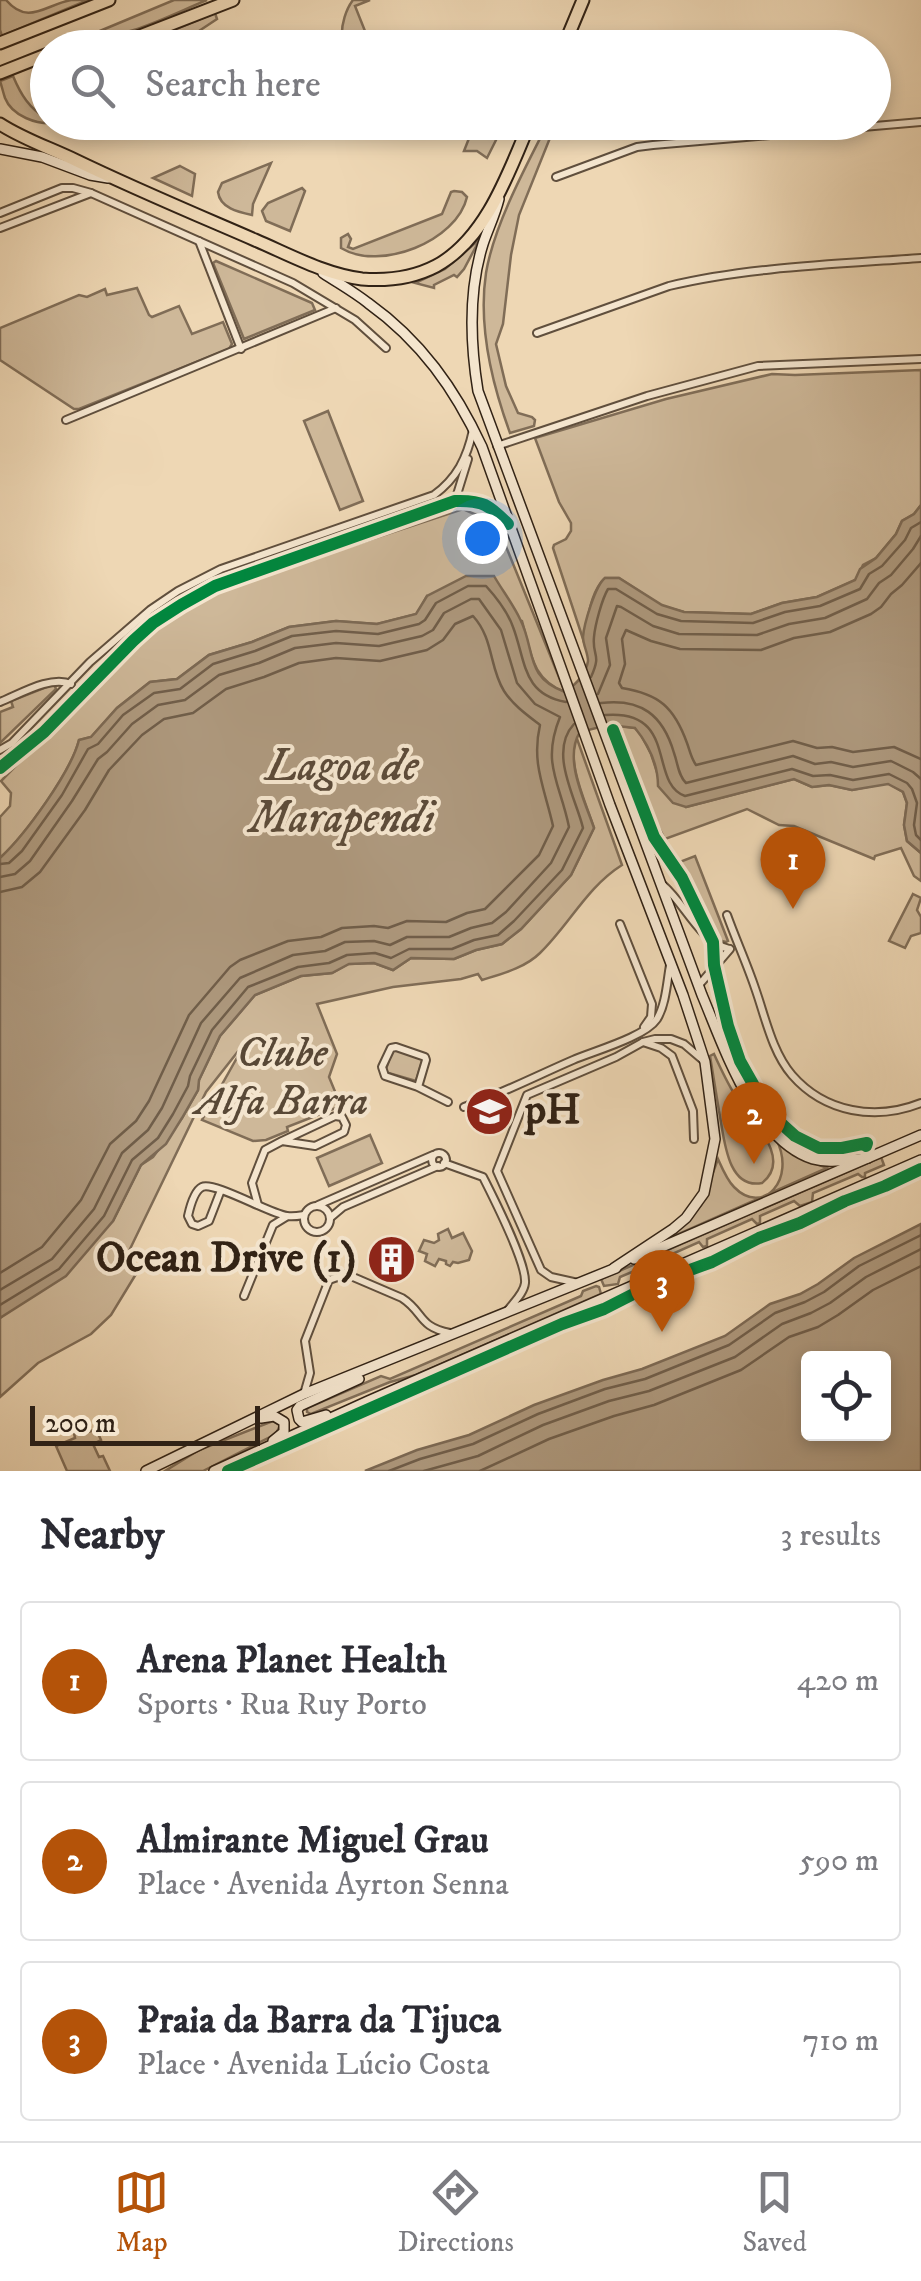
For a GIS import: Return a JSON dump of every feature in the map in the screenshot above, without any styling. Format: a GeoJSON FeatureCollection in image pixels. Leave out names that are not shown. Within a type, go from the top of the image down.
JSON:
{"type":"FeatureCollection","features":[{"type":"Feature","properties":{"kind":"highway"},"geometry":{"type":"LineString","coordinates":[[34,30],[109,0]]}},
{"type":"Feature","properties":{"kind":"highway"},"geometry":{"type":"LineString","coordinates":[[157,30],[233,0]]}},
{"type":"Feature","properties":{"kind":"highway"},"geometry":{"type":"LineString","coordinates":[[570,30],[583,0]]}},
{"type":"Feature","properties":{"kind":"highway"},"geometry":{"type":"LineString","coordinates":[[4,42],[30,32]]}},
{"type":"Feature","properties":{"kind":"highway"},"geometry":{"type":"LineString","coordinates":[[0,73],[30,61]]}},
{"type":"Feature","properties":{"kind":"highway"},"geometry":{"type":"LineString","coordinates":[[0,124],[30,138]]}},
{"type":"Feature","properties":{"kind":"highway"},"geometry":{"type":"LineString","coordinates":[[33,140],[313,266],[380,280],[426,270],[470,238],[501,187],[522,140]]}},
{"type":"Feature","properties":{"kind":"main road"},"geometry":{"type":"LineString","coordinates":[[0,149],[112,178]]}},
{"type":"Feature","properties":{"kind":"main road"},"geometry":{"type":"LineString","coordinates":[[501,187],[474,290],[471,326],[478,392],[698,986],[730,1065],[760,1116],[786,1144],[817,1160],[868,1158]]}},
{"type":"Feature","properties":{"kind":"main road"},"geometry":{"type":"LineString","coordinates":[[313,266],[368,303],[413,341],[444,379],[482,447],[704,1062],[715,1139],[704,1193],[673,1230],[614,1268]]}},
{"type":"Feature","properties":{"kind":"main road"},"geometry":{"type":"LineString","coordinates":[[150,1471],[171,1457],[304,1394],[614,1268],[921,1135]]}},
{"type":"Feature","properties":{"kind":"main road"},"geometry":{"type":"LineString","coordinates":[[214,1471],[921,1160]]}},
{"type":"Feature","properties":{"kind":"main road"},"geometry":{"type":"LineString","coordinates":[[368,1401],[306,1422],[299,1420],[297,1414],[300,1406],[434,1343]]}},
{"type":"Feature","properties":{"kind":"main road"},"geometry":{"type":"LineString","coordinates":[[243,1422],[274,1416],[284,1422],[284,1432],[254,1454]]}},
{"type":"Feature","properties":{"kind":"street"},"geometry":{"type":"LineString","coordinates":[[891,125],[921,122]]}},
{"type":"Feature","properties":{"kind":"street"},"geometry":{"type":"LineString","coordinates":[[556,178],[638,147],[711,140]]}},
{"type":"Feature","properties":{"kind":"street"},"geometry":{"type":"LineString","coordinates":[[62,188],[66,201]]}},
{"type":"Feature","properties":{"kind":"street"},"geometry":{"type":"LineString","coordinates":[[0,213],[62,188],[91,193],[294,283],[337,308],[386,348]]}},
{"type":"Feature","properties":{"kind":"street"},"geometry":{"type":"LineString","coordinates":[[0,228],[91,193]]}},
{"type":"Feature","properties":{"kind":"street"},"geometry":{"type":"LineString","coordinates":[[198,240],[242,348]]}},
{"type":"Feature","properties":{"kind":"street"},"geometry":{"type":"LineString","coordinates":[[536,333],[692,281],[921,258]]}},
{"type":"Feature","properties":{"kind":"street"},"geometry":{"type":"LineString","coordinates":[[66,420],[337,308]]}},
{"type":"Feature","properties":{"kind":"street"},"geometry":{"type":"LineString","coordinates":[[496,446],[647,396],[758,366],[921,359]]}},
{"type":"Feature","properties":{"kind":"street"},"geometry":{"type":"LineString","coordinates":[[455,501],[468,463],[473,429]]}},
{"type":"Feature","properties":{"kind":"street"},"geometry":{"type":"LineString","coordinates":[[0,750],[12,743],[90,662],[178,591],[221,569],[434,495],[452,480],[468,451]]}},
{"type":"Feature","properties":{"kind":"street"},"geometry":{"type":"LineString","coordinates":[[0,768],[44,732],[153,623],[215,586],[455,501],[483,503],[508,524]]}},
{"type":"Feature","properties":{"kind":"street"},"geometry":{"type":"LineString","coordinates":[[0,702],[51,682],[62,680],[71,684]]}},
{"type":"Feature","properties":{"kind":"street"},"geometry":{"type":"LineString","coordinates":[[662,884],[713,942],[734,948]]}},
{"type":"Feature","properties":{"kind":"street"},"geometry":{"type":"LineString","coordinates":[[727,915],[734,948],[755,987],[776,1048],[791,1074],[830,1104],[864,1113],[890,1112],[921,1103]]}},
{"type":"Feature","properties":{"kind":"street"},"geometry":{"type":"LineString","coordinates":[[620,924],[651,998],[651,1017],[636,1034]]}},
{"type":"Feature","properties":{"kind":"street"},"geometry":{"type":"LineString","coordinates":[[698,986],[734,948]]}},
{"type":"Feature","properties":{"kind":"street"},"geometry":{"type":"LineString","coordinates":[[464,1107],[509,1097],[521,1083],[654,1023],[664,999],[670,963]]}},
{"type":"Feature","properties":{"kind":"street"},"geometry":{"type":"LineString","coordinates":[[651,998],[664,999]]}},
{"type":"Feature","properties":{"kind":"street"},"geometry":{"type":"LineString","coordinates":[[578,1283],[551,1277],[541,1270],[497,1171],[527,1095],[643,1042],[670,1039],[684,1044],[704,1062]]}},
{"type":"Feature","properties":{"kind":"street"},"geometry":{"type":"LineString","coordinates":[[643,1042],[672,1056],[692,1111],[694,1139]]}},
{"type":"Feature","properties":{"kind":"street"},"geometry":{"type":"LineString","coordinates":[[672,1056],[684,1044]]}},
{"type":"Feature","properties":{"kind":"street"},"geometry":{"type":"LineString","coordinates":[[418,1086],[425,1057],[390,1048],[383,1074],[448,1102]]}},
{"type":"Feature","properties":{"kind":"street"},"geometry":{"type":"LineString","coordinates":[[575,1059],[580,1072]]}},
{"type":"Feature","properties":{"kind":"street"},"geometry":{"type":"LineString","coordinates":[[521,1083],[527,1095]]}},
{"type":"Feature","properties":{"kind":"street"},"geometry":{"type":"LineString","coordinates":[[509,1097],[520,1110]]}},
{"type":"Feature","properties":{"kind":"street"},"geometry":{"type":"LineString","coordinates":[[238,1197],[252,1183],[265,1150],[282,1141],[338,1116],[346,1125],[344,1132],[315,1146],[282,1141]]}},
{"type":"Feature","properties":{"kind":"street"},"geometry":{"type":"LineString","coordinates":[[441,1165],[342,1206],[324,1230],[307,1228],[304,1215],[309,1208],[433,1156],[432,1162],[483,1177],[497,1171]]}},
{"type":"Feature","properties":{"kind":"street"},"geometry":{"type":"LineString","coordinates":[[483,1177],[525,1280],[524,1288],[506,1313]]}},
{"type":"Feature","properties":{"kind":"street"},"geometry":{"type":"LineString","coordinates":[[252,1183],[258,1205]]}},
{"type":"Feature","properties":{"kind":"street"},"geometry":{"type":"LineString","coordinates":[[221,1190],[209,1221],[198,1226],[192,1224],[188,1216],[197,1191],[204,1186],[221,1190],[287,1216],[304,1215]]}},
{"type":"Feature","properties":{"kind":"street"},"geometry":{"type":"LineString","coordinates":[[490,1190],[502,1186]]}},
{"type":"Feature","properties":{"kind":"street"},"geometry":{"type":"LineString","coordinates":[[318,1206],[330,1218]]}},
{"type":"Feature","properties":{"kind":"street"},"geometry":{"type":"LineString","coordinates":[[267,1208],[272,1225]]}},
{"type":"Feature","properties":{"kind":"street"},"geometry":{"type":"LineString","coordinates":[[244,1296],[272,1225],[287,1216]]}},
{"type":"Feature","properties":{"kind":"street"},"geometry":{"type":"LineString","coordinates":[[304,1394],[310,1374],[305,1341],[328,1280],[346,1274],[409,1302],[431,1328],[456,1334]]}},
{"type":"Feature","properties":{"kind":"green space"},"geometry":{"type":"Polygon","coordinates":[[[0,0],[29,13],[71,0],[88,0],[2,36],[0,0]]]}},
{"type":"Feature","properties":{"kind":"green space"},"geometry":{"type":"Polygon","coordinates":[[[174,0],[207,0],[133,30],[102,30],[174,0]]]}},
{"type":"Feature","properties":{"kind":"green space"},"geometry":{"type":"Polygon","coordinates":[[[353,0],[370,0],[355,6],[365,30],[342,30],[353,0]]]}},
{"type":"Feature","properties":{"kind":"green space"},"geometry":{"type":"Polygon","coordinates":[[[215,13],[217,19],[200,30],[174,30],[215,13]]]}},
{"type":"Feature","properties":{"kind":"green space"},"geometry":{"type":"Polygon","coordinates":[[[13,76],[30,106],[30,120],[8,104],[0,81],[13,76]]]}},
{"type":"Feature","properties":{"kind":"green space"},"geometry":{"type":"Polygon","coordinates":[[[468,140],[496,140],[487,158],[477,151],[464,151],[468,140]]]}},
{"type":"Feature","properties":{"kind":"green space"},"geometry":{"type":"Polygon","coordinates":[[[540,140],[549,140],[519,215],[503,324],[496,344],[506,386],[518,413],[535,420],[534,426],[510,433],[488,354],[484,293],[490,255],[540,140]]]}},
{"type":"Feature","properties":{"kind":"green space"},"geometry":{"type":"Polygon","coordinates":[[[271,163],[252,215],[222,202],[218,192],[222,183],[271,163]]]}},
{"type":"Feature","properties":{"kind":"green space"},"geometry":{"type":"Polygon","coordinates":[[[180,166],[195,174],[192,196],[153,178],[180,166]]]}},
{"type":"Feature","properties":{"kind":"green space"},"geometry":{"type":"Polygon","coordinates":[[[302,188],[305,191],[290,231],[266,221],[262,211],[268,203],[302,188]]]}},
{"type":"Feature","properties":{"kind":"green space"},"geometry":{"type":"Polygon","coordinates":[[[454,191],[467,197],[460,213],[433,239],[395,254],[376,256],[357,255],[341,248],[341,238],[348,234],[348,247],[353,249],[442,214],[454,191]]]}},
{"type":"Feature","properties":{"kind":"green space"},"geometry":{"type":"Polygon","coordinates":[[[480,239],[457,277],[454,275],[434,288],[415,283],[445,269],[480,239]]]}},
{"type":"Feature","properties":{"kind":"green space"},"geometry":{"type":"Polygon","coordinates":[[[213,263],[312,303],[315,310],[244,339],[213,263]]]}},
{"type":"Feature","properties":{"kind":"green space"},"geometry":{"type":"Polygon","coordinates":[[[137,288],[152,317],[179,306],[192,334],[223,322],[232,344],[229,349],[79,409],[0,360],[0,328],[79,295],[87,297],[105,289],[107,295],[137,288]]]}},
{"type":"Feature","properties":{"kind":"green space"},"geometry":{"type":"Polygon","coordinates":[[[921,370],[921,505],[902,521],[876,558],[863,565],[856,580],[817,597],[751,614],[684,612],[662,606],[619,578],[605,578],[593,598],[583,639],[553,548],[566,539],[571,523],[535,438],[666,399],[772,374],[921,370]]]}},
{"type":"Feature","properties":{"kind":"green space"},"geometry":{"type":"Polygon","coordinates":[[[328,411],[363,501],[340,510],[304,421],[328,411]]]}},
{"type":"Feature","properties":{"kind":"green space"},"geometry":{"type":"Polygon","coordinates":[[[463,509],[488,520],[505,544],[565,692],[539,672],[522,621],[427,596],[417,614],[377,624],[336,621],[289,627],[209,655],[177,679],[150,682],[117,708],[91,737],[79,740],[67,769],[46,802],[0,858],[0,817],[10,806],[11,793],[1,781],[150,629],[217,590],[463,509]]]}},
{"type":"Feature","properties":{"kind":"green space"},"geometry":{"type":"Polygon","coordinates":[[[54,684],[56,689],[0,743],[0,712],[13,707],[11,701],[54,684]]]}},
{"type":"Feature","properties":{"kind":"green space"},"geometry":{"type":"Polygon","coordinates":[[[614,725],[635,728],[640,733],[658,775],[686,807],[794,779],[812,787],[829,785],[852,790],[888,783],[903,792],[907,803],[904,825],[907,841],[921,853],[921,881],[914,876],[901,848],[874,859],[794,826],[779,825],[747,809],[665,839],[614,725]]]}},
{"type":"Feature","properties":{"kind":"green space","name":"Clube Alfa Barra"},"geometry":{"type":"Polygon","coordinates":[[[576,736],[622,865],[598,884],[540,953],[520,967],[482,980],[478,974],[317,1004],[337,1054],[329,1077],[341,1106],[287,1127],[288,1131],[266,1140],[253,1141],[202,1120],[247,1040],[206,1092],[129,1251],[136,1274],[111,1315],[91,1334],[38,1363],[0,1397],[0,1318],[113,1221],[141,1165],[153,1157],[182,1118],[220,1036],[255,995],[301,976],[332,973],[348,964],[374,963],[393,970],[411,958],[454,959],[502,944],[571,875],[594,828],[575,770],[576,736]]]}},
{"type":"Feature","properties":{"kind":"green space"},"geometry":{"type":"Polygon","coordinates":[[[695,856],[726,942],[684,898],[667,867],[695,856]]]}},
{"type":"Feature","properties":{"kind":"green space"},"geometry":{"type":"Polygon","coordinates":[[[913,894],[921,898],[917,910],[921,933],[911,936],[905,948],[889,941],[913,894]]]}},
{"type":"Feature","properties":{"kind":"green space"},"geometry":{"type":"Polygon","coordinates":[[[393,1048],[423,1058],[416,1081],[385,1072],[393,1048]]]}},
{"type":"Feature","properties":{"kind":"green space"},"geometry":{"type":"Polygon","coordinates":[[[714,1054],[772,1152],[770,1173],[762,1183],[741,1178],[729,1159],[710,1056],[714,1054]]]}},
{"type":"Feature","properties":{"kind":"green space"},"geometry":{"type":"Polygon","coordinates":[[[370,1135],[382,1163],[329,1186],[317,1158],[370,1135]]]}},
{"type":"Feature","properties":{"kind":"green space"},"geometry":{"type":"Polygon","coordinates":[[[776,1139],[797,1156],[827,1168],[766,1195],[780,1180],[781,1154],[776,1139]]]}},
{"type":"Feature","properties":{"kind":"green space"},"geometry":{"type":"Polygon","coordinates":[[[881,1157],[884,1165],[865,1173],[865,1177],[858,1174],[813,1193],[812,1202],[800,1206],[794,1201],[760,1216],[760,1223],[752,1219],[707,1239],[707,1246],[699,1242],[654,1262],[654,1269],[646,1266],[620,1277],[618,1284],[604,1286],[601,1279],[881,1157]]]}},
{"type":"Feature","properties":{"kind":"green space"},"geometry":{"type":"Polygon","coordinates":[[[718,1159],[734,1187],[745,1195],[765,1196],[672,1237],[701,1205],[718,1159]]]}},
{"type":"Feature","properties":{"kind":"green space"},"geometry":{"type":"Polygon","coordinates":[[[448,1229],[452,1238],[463,1233],[472,1251],[469,1260],[450,1266],[439,1259],[435,1266],[425,1261],[427,1254],[419,1251],[424,1240],[434,1243],[439,1240],[438,1234],[448,1229]]]}},
{"type":"Feature","properties":{"kind":"green space"},"geometry":{"type":"Polygon","coordinates":[[[596,1286],[601,1294],[416,1375],[311,1414],[307,1412],[307,1408],[381,1376],[390,1379],[596,1286]]]}},
{"type":"Feature","properties":{"kind":"green space"},"geometry":{"type":"Polygon","coordinates":[[[273,1421],[280,1425],[276,1434],[203,1471],[165,1471],[199,1450],[273,1421]]]}},
{"type":"Feature","properties":{"kind":"green space"},"geometry":{"type":"Polygon","coordinates":[[[84,1429],[86,1433],[96,1429],[101,1440],[93,1444],[110,1471],[67,1471],[56,1446],[75,1438],[74,1433],[84,1429]]]}},
{"type":"Feature","properties":{"kind":"water","name":"Lagoa de Marapendi"},"geometry":{"type":"Polygon","coordinates":[[[921,505],[921,853],[907,841],[907,803],[903,792],[888,784],[852,790],[829,785],[812,787],[794,779],[686,807],[673,803],[658,786],[651,755],[635,728],[608,725],[580,732],[575,743],[575,767],[594,828],[571,875],[521,929],[502,944],[454,959],[411,958],[393,970],[374,963],[349,964],[332,973],[301,976],[255,995],[220,1036],[182,1118],[166,1144],[141,1165],[113,1221],[66,1276],[0,1318],[0,858],[46,802],[67,769],[79,740],[91,737],[117,708],[150,682],[177,679],[209,655],[289,627],[336,621],[377,624],[416,614],[427,596],[466,576],[494,576],[520,619],[537,670],[543,679],[565,692],[580,679],[587,666],[584,631],[594,597],[605,578],[619,578],[662,605],[684,612],[751,614],[817,597],[855,580],[860,569],[876,558],[896,534],[902,521],[921,505]]]}},
{"type":"Feature","properties":{"kind":"water"},"geometry":{"type":"Polygon","coordinates":[[[921,1224],[921,1471],[365,1471],[725,1336],[770,1304],[818,1284],[854,1258],[921,1224]]]}},
{"type":"Feature","properties":{"kind":"cycle path"},"geometry":{"type":"LineString","coordinates":[[0,768],[44,732],[153,623],[215,586],[455,501],[485,505],[508,524]]}},
{"type":"Feature","properties":{"kind":"cycle path"},"geometry":{"type":"LineString","coordinates":[[613,730],[654,837],[682,878],[713,942],[714,965],[728,1026],[740,1061],[762,1100],[795,1136],[819,1148],[867,1143],[866,1146]]}},
{"type":"Feature","properties":{"kind":"cycle path"},"geometry":{"type":"LineString","coordinates":[[228,1471],[921,1169]]}},
{"type":"Feature","properties":{"kind":"place","name":"Arena Planet Health"},"geometry":{"type":"Point","coordinates":[793,909]}},
{"type":"Feature","properties":{"kind":"place","name":"pH"},"geometry":{"type":"Point","coordinates":[490,1111]}},
{"type":"Feature","properties":{"kind":"place","name":"Almirante Miguel Grau"},"geometry":{"type":"Point","coordinates":[754,1164]}},
{"type":"Feature","properties":{"kind":"place","name":"Ocean Drive (1)"},"geometry":{"type":"Point","coordinates":[391,1259]}},
{"type":"Feature","properties":{"kind":"place","name":"Praia da Barra da Tijuca"},"geometry":{"type":"Point","coordinates":[662,1332]}}]}
